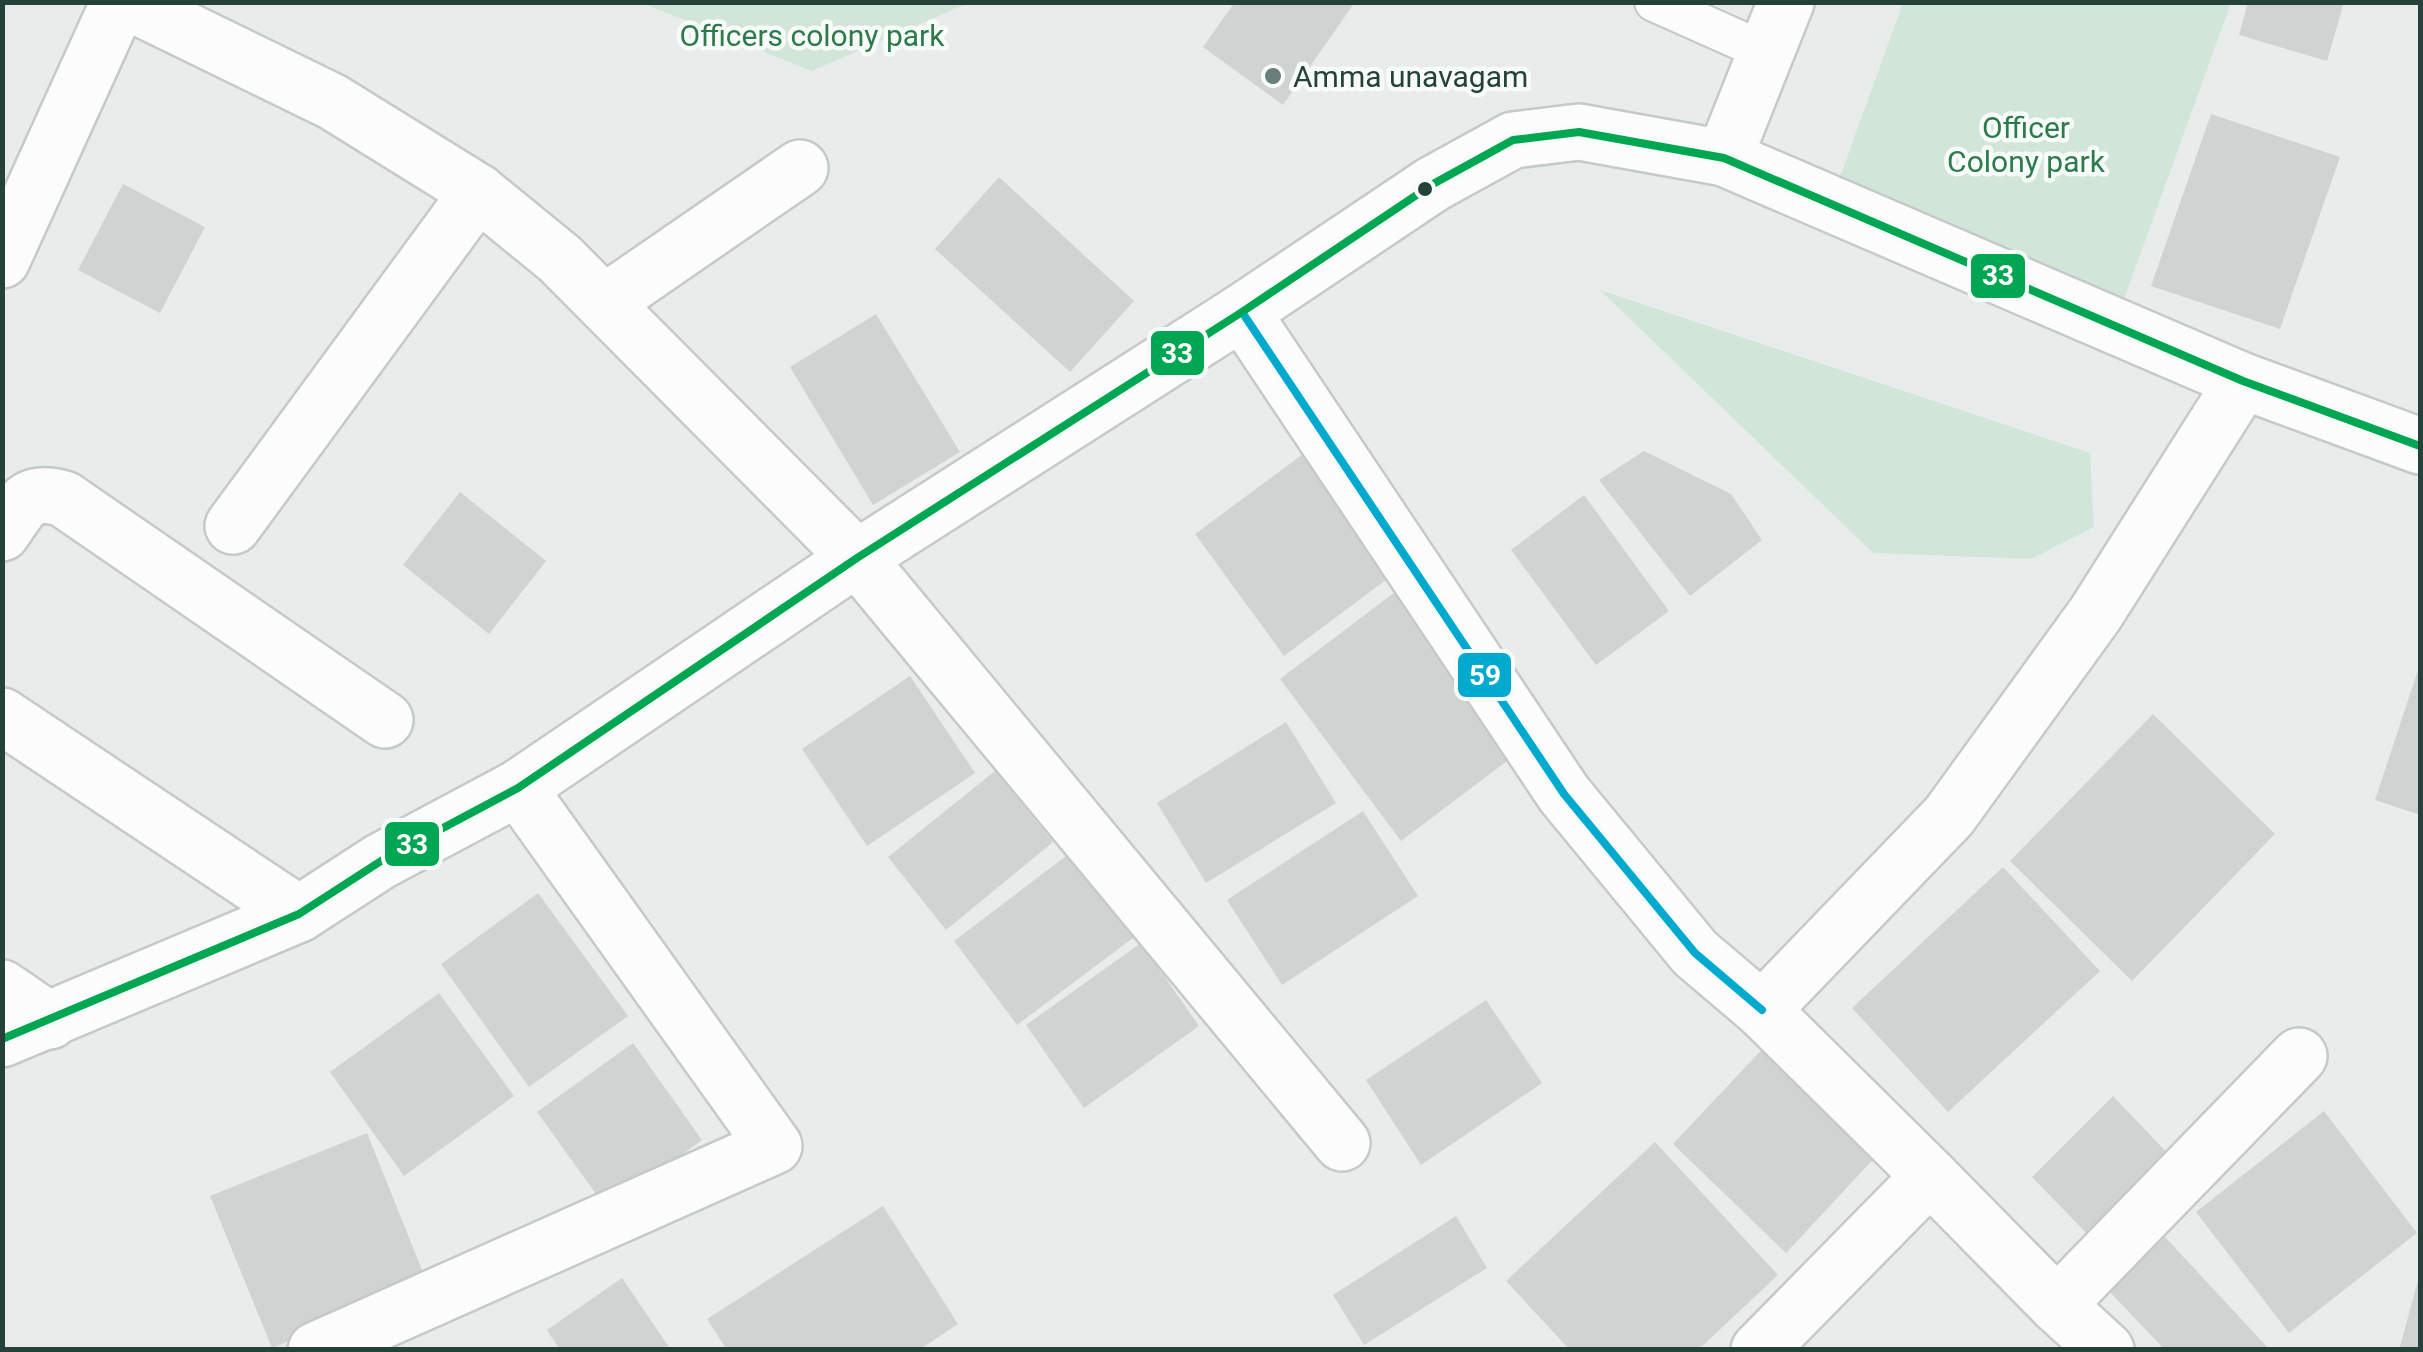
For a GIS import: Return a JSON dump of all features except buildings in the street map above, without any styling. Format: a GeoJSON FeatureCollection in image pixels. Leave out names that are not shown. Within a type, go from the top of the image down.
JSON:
{"type":"FeatureCollection","features":[{"type":"Feature","properties":{"kind":"street"},"geometry":{"type":"LineString","coordinates":[[2,260],[119,2]]}},
{"type":"Feature","properties":{"kind":"street"},"geometry":{"type":"LineString","coordinates":[[128,2],[333,102],[478,192],[560,259],[857,558],[1342,1143]]}},
{"type":"Feature","properties":{"kind":"street"},"geometry":{"type":"LineString","coordinates":[[1724,158],[1786,2]]}},
{"type":"Feature","properties":{"kind":"street"},"geometry":{"type":"LineString","coordinates":[[2,988],[26,1030],[298,914],[381,861],[518,788],[857,558],[1242,312],[1433,184],[1514,140],[1579,132],[1724,158],[2243,381],[2420,446]]}},
{"type":"Feature","properties":{"kind":"street"},"geometry":{"type":"LineString","coordinates":[[604,303],[800,168]]}},
{"type":"Feature","properties":{"kind":"street"},"geometry":{"type":"LineString","coordinates":[[232,526],[478,192]]}},
{"type":"Feature","properties":{"kind":"street"},"geometry":{"type":"LineString","coordinates":[[1242,312],[1564,794],[1695,953],[1762,1010],[2106,1350]]}},
{"type":"Feature","properties":{"kind":"street"},"geometry":{"type":"LineString","coordinates":[[1762,1010],[1949,816],[2096,613],[2243,381]]}},
{"type":"Feature","properties":{"kind":"street"},"geometry":{"type":"LineString","coordinates":[[2,533],[30,498],[43,493],[64,500],[385,720]]}},
{"type":"Feature","properties":{"kind":"street"},"geometry":{"type":"LineString","coordinates":[[2,716],[298,914]]}},
{"type":"Feature","properties":{"kind":"street"},"geometry":{"type":"LineString","coordinates":[[316,1350],[774,1146],[518,788]]}},
{"type":"Feature","properties":{"kind":"street"},"geometry":{"type":"LineString","coordinates":[[2057,1305],[2299,1056]]}},
{"type":"Feature","properties":{"kind":"street"},"geometry":{"type":"LineString","coordinates":[[1759,1350],[1930,1176]]}},
{"type":"Feature","properties":{"kind":"lane"},"geometry":{"type":"LineString","coordinates":[[1654,2],[1766,52]]}},
{"type":"Feature","properties":{"kind":"green space","name":"Officers colony park"},"geometry":{"type":"Polygon","coordinates":[[[642,2],[968,3],[812,71],[642,2]]]}},
{"type":"Feature","properties":{"kind":"green space","name":"Officer Colony park"},"geometry":{"type":"Polygon","coordinates":[[[1903,3],[2231,3],[2114,327],[1824,221],[1903,3]]]}},
{"type":"Feature","properties":{"kind":"green space"},"geometry":{"type":"Polygon","coordinates":[[[1600,290],[2090,453],[2094,527],[2031,559],[1873,553],[1600,290]]]}},
{"type":"Feature","properties":{"kind":"transit line","name":"33"},"geometry":{"type":"LineString","coordinates":[[2,1039],[299,914],[381,861],[518,788],[857,558],[1242,312],[1433,184],[1513,140],[1579,132],[1724,158],[2243,381],[2420,446]]}},
{"type":"Feature","properties":{"kind":"transit line","name":"59"},"geometry":{"type":"LineString","coordinates":[[1242,312],[1564,794],[1695,953],[1762,1010]]}},
{"type":"Feature","properties":{"kind":"place","name":"Amma unavagam"},"geometry":{"type":"Point","coordinates":[1273,76]}}]}
